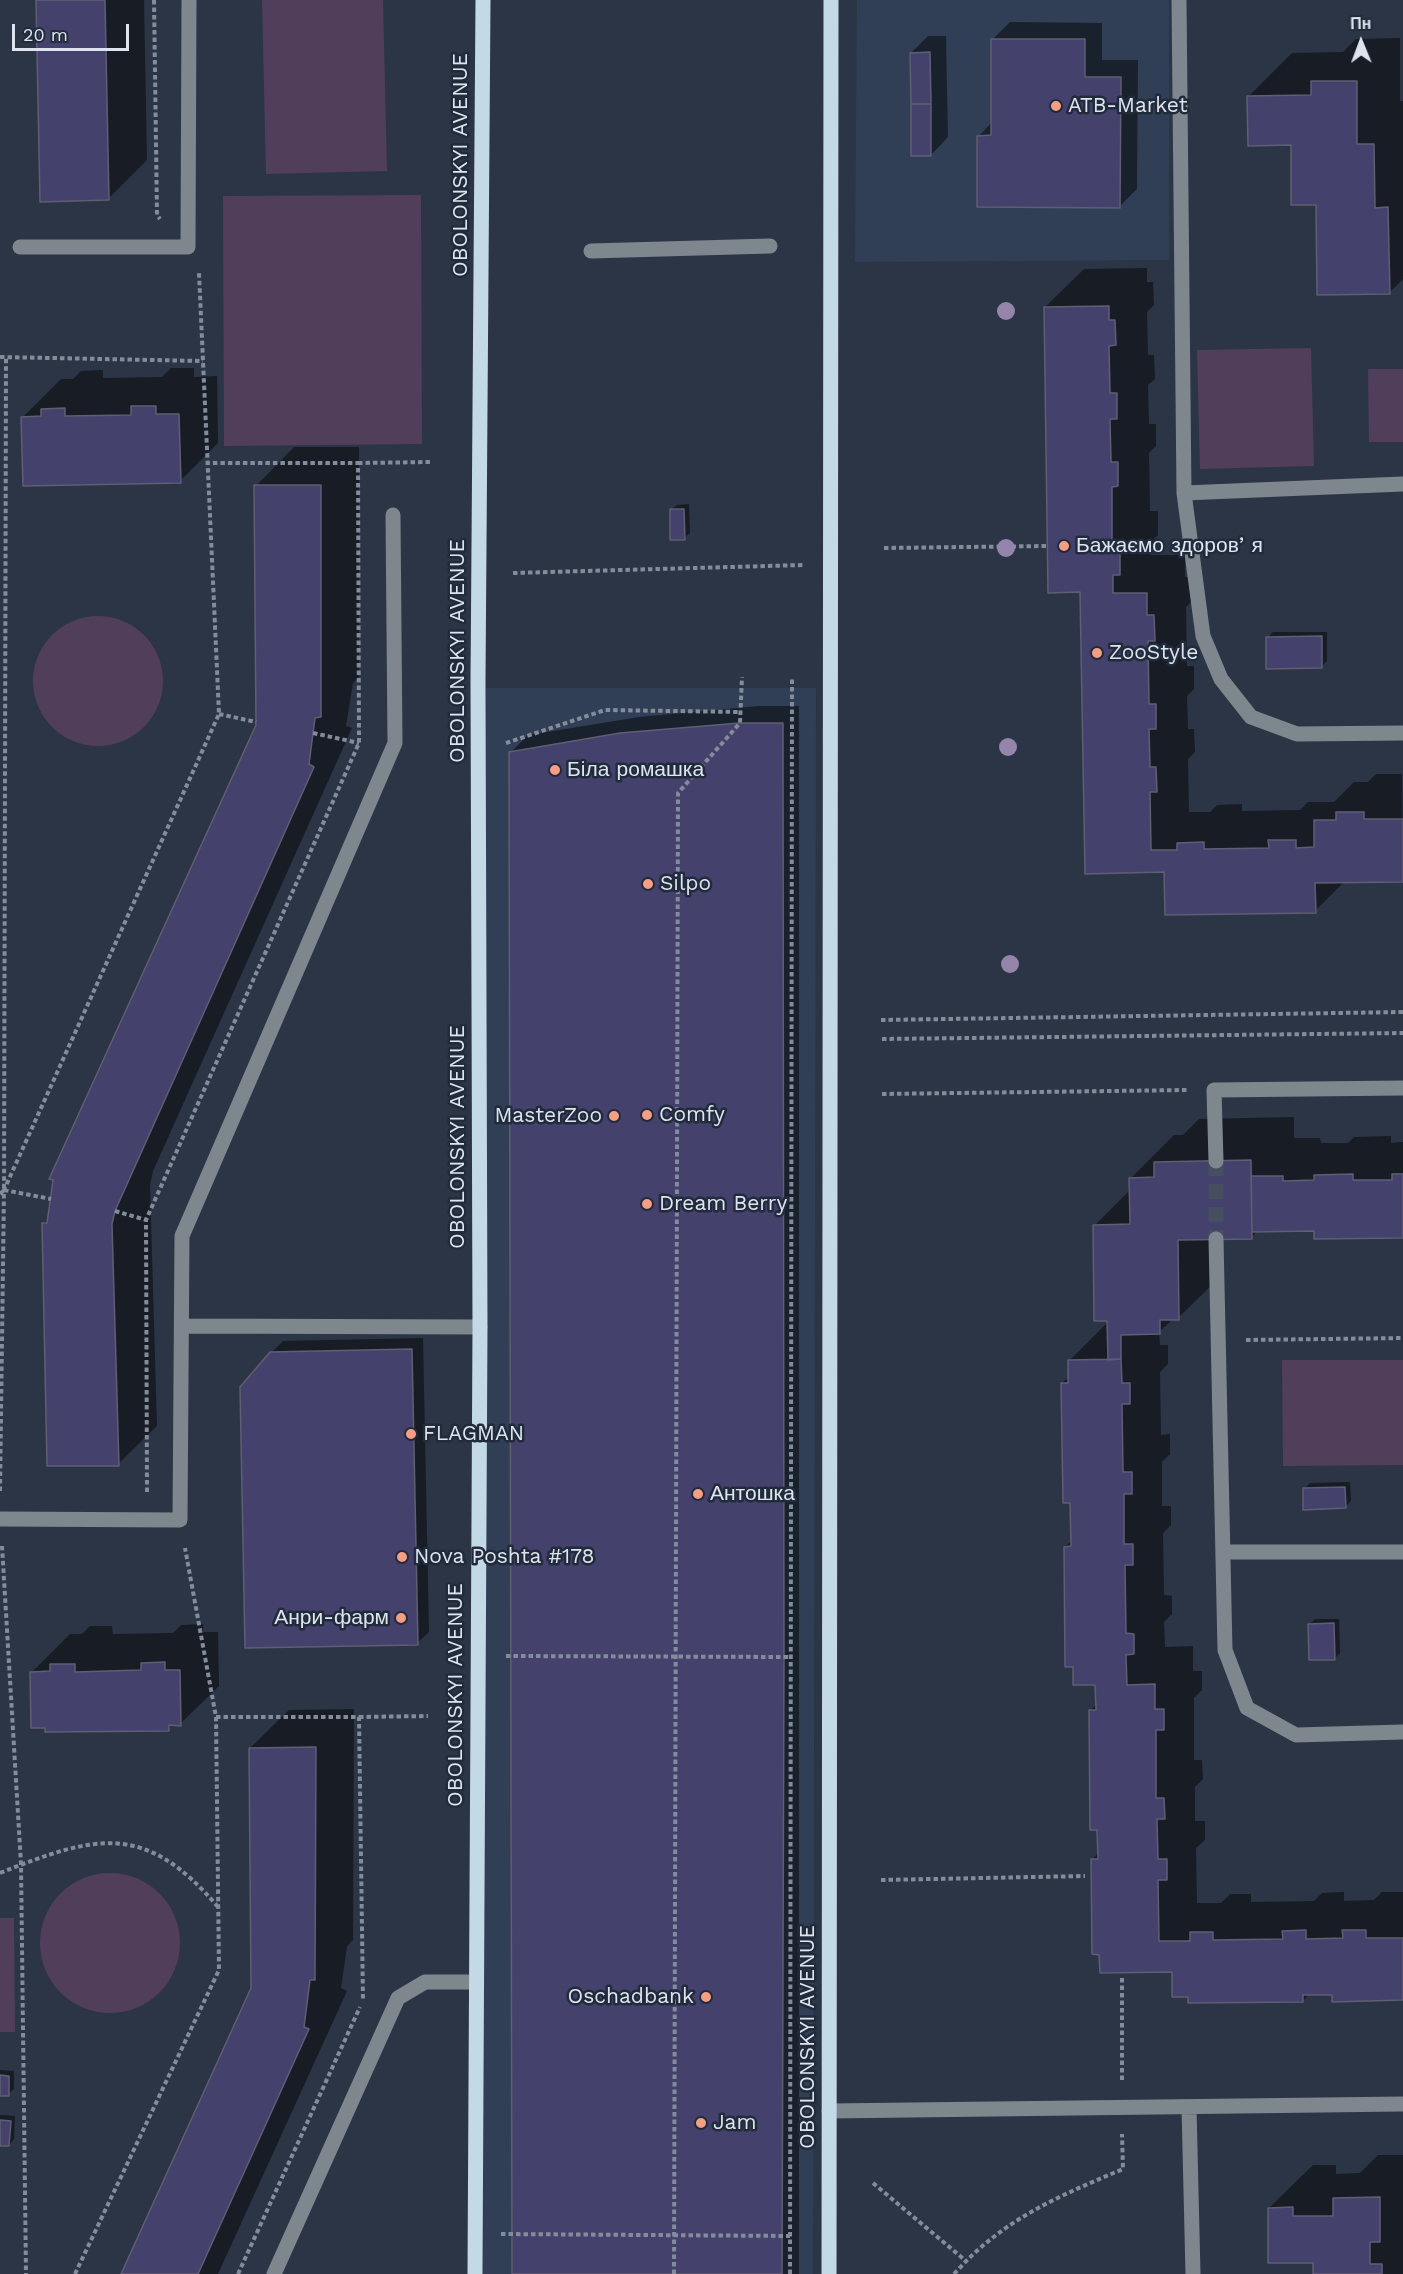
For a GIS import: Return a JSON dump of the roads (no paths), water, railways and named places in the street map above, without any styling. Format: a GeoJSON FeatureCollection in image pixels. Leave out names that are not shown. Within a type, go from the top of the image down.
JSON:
{"type":"FeatureCollection","features":[{"type":"Feature","properties":{"kind":"main road","name":"OBOLONSKYI AVENUE"},"geometry":{"type":"LineString","coordinates":[[475,2274],[480,1327],[478,680],[483,0]]}},
{"type":"Feature","properties":{"kind":"main road","name":"OBOLONSKYI AVENUE"},"geometry":{"type":"LineString","coordinates":[[829,2274],[831,0]]}},
{"type":"Feature","properties":{"kind":"lane"},"geometry":{"type":"LineString","coordinates":[[20,247],[188,247],[189,0]]}},
{"type":"Feature","properties":{"kind":"lane"},"geometry":{"type":"LineString","coordinates":[[1179,0],[1184,493],[1203,636],[1221,679],[1251,717],[1297,734],[1403,733]]}},
{"type":"Feature","properties":{"kind":"lane"},"geometry":{"type":"LineString","coordinates":[[591,251],[770,246]]}},
{"type":"Feature","properties":{"kind":"lane"},"geometry":{"type":"LineString","coordinates":[[1184,493],[1403,484]]}},
{"type":"Feature","properties":{"kind":"lane"},"geometry":{"type":"LineString","coordinates":[[0,1519],[180,1520],[182,1236],[395,743],[393,515]]}},
{"type":"Feature","properties":{"kind":"lane"},"geometry":{"type":"LineString","coordinates":[[1216,1161],[1214,1090],[1403,1088]]}},
{"type":"Feature","properties":{"kind":"lane"},"geometry":{"type":"LineString","coordinates":[[1216,1239],[1225,1650],[1247,1708],[1296,1735],[1403,1732]]}},
{"type":"Feature","properties":{"kind":"lane"},"geometry":{"type":"LineString","coordinates":[[182,1326],[480,1327]]}},
{"type":"Feature","properties":{"kind":"lane"},"geometry":{"type":"LineString","coordinates":[[1223,1552],[1403,1552]]}},
{"type":"Feature","properties":{"kind":"lane"},"geometry":{"type":"LineString","coordinates":[[274,2274],[398,1998],[425,1982],[476,1982]]}},
{"type":"Feature","properties":{"kind":"lane"},"geometry":{"type":"LineString","coordinates":[[829,2111],[1403,2104]]}},
{"type":"Feature","properties":{"kind":"lane"},"geometry":{"type":"LineString","coordinates":[[1189,2107],[1193,2274]]}},
{"type":"Feature","properties":{"kind":"tunnel"},"geometry":{"type":"LineString","coordinates":[[1216,1161],[1216,1239]]}},
{"type":"Feature","properties":{"kind":"place","name":"ATB-Market"},"geometry":{"type":"Point","coordinates":[1056,106]}},
{"type":"Feature","properties":{"kind":"place","name":"Бажаємо здоровʼя"},"geometry":{"type":"Point","coordinates":[1064,546]}},
{"type":"Feature","properties":{"kind":"place","name":"ZooStyle"},"geometry":{"type":"Point","coordinates":[1097,653]}},
{"type":"Feature","properties":{"kind":"place","name":"Біла ромашка"},"geometry":{"type":"Point","coordinates":[555,770]}},
{"type":"Feature","properties":{"kind":"place","name":"Silpo"},"geometry":{"type":"Point","coordinates":[648,884]}},
{"type":"Feature","properties":{"kind":"place","name":"Comfy"},"geometry":{"type":"Point","coordinates":[647,1115]}},
{"type":"Feature","properties":{"kind":"place","name":"MasterZoo"},"geometry":{"type":"Point","coordinates":[614,1116]}},
{"type":"Feature","properties":{"kind":"place","name":"Dream Berry"},"geometry":{"type":"Point","coordinates":[647,1204]}},
{"type":"Feature","properties":{"kind":"place","name":"FLAGMAN"},"geometry":{"type":"Point","coordinates":[411,1434]}},
{"type":"Feature","properties":{"kind":"place","name":"Антошка"},"geometry":{"type":"Point","coordinates":[698,1494]}},
{"type":"Feature","properties":{"kind":"place","name":"Nova Poshta #178"},"geometry":{"type":"Point","coordinates":[402,1557]}},
{"type":"Feature","properties":{"kind":"place","name":"Анри-фарм"},"geometry":{"type":"Point","coordinates":[401,1618]}},
{"type":"Feature","properties":{"kind":"place","name":"Oschadbank"},"geometry":{"type":"Point","coordinates":[706,1997]}},
{"type":"Feature","properties":{"kind":"place","name":"Jam"},"geometry":{"type":"Point","coordinates":[701,2123]}}]}
